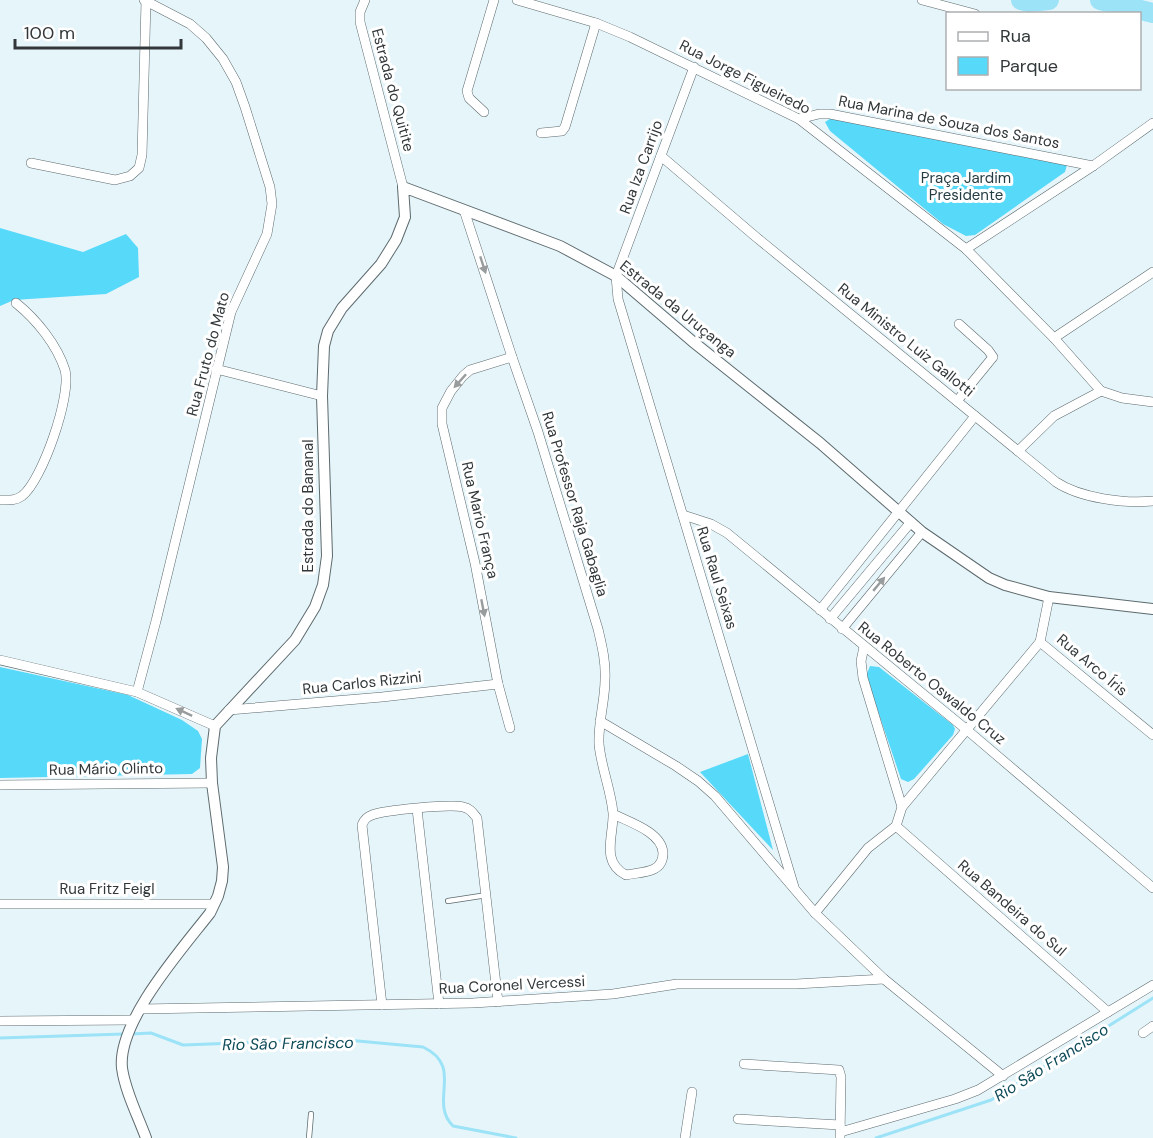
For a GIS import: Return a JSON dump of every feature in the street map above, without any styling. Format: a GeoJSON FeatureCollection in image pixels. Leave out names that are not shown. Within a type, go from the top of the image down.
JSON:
{"type":"FeatureCollection","features":[{"type":"Feature","properties":{"kind":"street"},"geometry":{"type":"LineString","coordinates":[[31,162],[115,180],[130,176],[139,168],[142,155],[145,0]]}},
{"type":"Feature","properties":{"kind":"street","name":"Rua Fruto do Mato"},"geometry":{"type":"LineString","coordinates":[[137,692],[231,312],[267,234],[272,204],[270,187],[239,90],[223,59],[206,38],[190,24],[145,0]]}},
{"type":"Feature","properties":{"kind":"street","name":"Estrada do Quitite"},"geometry":{"type":"LineString","coordinates":[[365,0],[360,12],[360,22],[403,187]]}},
{"type":"Feature","properties":{"kind":"street"},"geometry":{"type":"LineString","coordinates":[[484,112],[469,98],[467,91],[495,0]]}},
{"type":"Feature","properties":{"kind":"street","name":"Rua Jorge Figueiredo"},"geometry":{"type":"LineString","coordinates":[[517,0],[596,23],[800,119],[966,249],[1054,338],[1101,391]]}},
{"type":"Feature","properties":{"kind":"street"},"geometry":{"type":"LineString","coordinates":[[922,0],[967,12]]}},
{"type":"Feature","properties":{"kind":"street"},"geometry":{"type":"LineString","coordinates":[[541,133],[562,131],[566,127],[596,23]]}},
{"type":"Feature","properties":{"kind":"street","name":"Rua Iza Carrijo"},"geometry":{"type":"LineString","coordinates":[[616,276],[694,68]]}},
{"type":"Feature","properties":{"kind":"street","name":"Rua Marina de Souza dos Santos"},"geometry":{"type":"LineString","coordinates":[[800,119],[819,114],[831,114],[1093,166]]}},
{"type":"Feature","properties":{"kind":"street"},"geometry":{"type":"LineString","coordinates":[[966,249],[1093,166],[1153,123]]}},
{"type":"Feature","properties":{"kind":"street","name":"Rua Ministro Luiz Gallotti"},"geometry":{"type":"LineString","coordinates":[[661,156],[747,230],[1068,490],[1084,496],[1141,502],[1153,501]]}},
{"type":"Feature","properties":{"kind":"street","name":"Estrada da Uruçanga"},"geometry":{"type":"LineString","coordinates":[[403,187],[560,246],[616,276],[820,443],[922,532],[989,578],[1005,585],[1049,597],[1153,609]]}},
{"type":"Feature","properties":{"kind":"street","name":"Estrada do Bananal"},"geometry":{"type":"LineString","coordinates":[[215,726],[295,640],[315,607],[323,585],[327,556],[322,396],[324,346],[328,331],[342,308],[381,264],[396,240],[405,217],[403,187]]}},
{"type":"Feature","properties":{"kind":"street","name":"Rua Professor Raja Gabaglia"},"geometry":{"type":"LineString","coordinates":[[464,210],[538,432],[604,655],[605,680],[599,746],[613,814],[610,834],[611,859],[614,866],[626,875],[657,867],[662,862],[663,855],[659,840],[613,814]]}},
{"type":"Feature","properties":{"kind":"street"},"geometry":{"type":"LineString","coordinates":[[1054,338],[1153,272]]}},
{"type":"Feature","properties":{"kind":"street","name":"Rua Raul Seixas"},"geometry":{"type":"LineString","coordinates":[[616,276],[618,299],[794,887]]}},
{"type":"Feature","properties":{"kind":"street"},"geometry":{"type":"LineString","coordinates":[[0,500],[14,500],[23,495],[32,484],[63,408],[66,384],[65,371],[57,353],[40,327],[16,303]]}},
{"type":"Feature","properties":{"kind":"street"},"geometry":{"type":"LineString","coordinates":[[957,401],[993,357],[959,324]]}},
{"type":"Feature","properties":{"kind":"street","name":"Rua Mario França"},"geometry":{"type":"LineString","coordinates":[[510,728],[498,684],[475,563],[442,424],[442,408],[451,391],[470,370],[512,357]]}},
{"type":"Feature","properties":{"kind":"street"},"geometry":{"type":"LineString","coordinates":[[216,369],[322,396]]}},
{"type":"Feature","properties":{"kind":"street"},"geometry":{"type":"LineString","coordinates":[[1018,451],[1054,416],[1101,391],[1122,398],[1153,402]]}},
{"type":"Feature","properties":{"kind":"street"},"geometry":{"type":"LineString","coordinates":[[820,610],[975,416]]}},
{"type":"Feature","properties":{"kind":"street","name":"Rua Roberto Oswaldo Cruz"},"geometry":{"type":"LineString","coordinates":[[683,515],[711,524],[727,533],[967,730],[1153,888]]}},
{"type":"Feature","properties":{"kind":"street"},"geometry":{"type":"LineString","coordinates":[[830,619],[911,522]]}},
{"type":"Feature","properties":{"kind":"street"},"geometry":{"type":"LineString","coordinates":[[842,629],[922,532]]}},
{"type":"Feature","properties":{"kind":"street"},"geometry":{"type":"LineString","coordinates":[[815,913],[868,848],[896,826],[902,807],[1040,642],[1049,597]]}},
{"type":"Feature","properties":{"kind":"street","name":"Rua Arco Íris"},"geometry":{"type":"LineString","coordinates":[[1040,642],[1153,735]]}},
{"type":"Feature","properties":{"kind":"street"},"geometry":{"type":"LineString","coordinates":[[864,647],[861,661],[863,678],[902,807]]}},
{"type":"Feature","properties":{"kind":"street"},"geometry":{"type":"LineString","coordinates":[[0,660],[137,692],[215,726],[211,758],[212,783],[223,867],[222,881],[214,904],[140,1009],[125,1041],[122,1066],[124,1080],[146,1138]]}},
{"type":"Feature","properties":{"kind":"street","name":"Rua Carlos Rizzini"},"geometry":{"type":"LineString","coordinates":[[229,710],[498,684]]}},
{"type":"Feature","properties":{"kind":"street"},"geometry":{"type":"LineString","coordinates":[[600,721],[698,780],[715,796],[815,913],[884,979],[1003,1076]]}},
{"type":"Feature","properties":{"kind":"street","name":"Rua Mário Olinto"},"geometry":{"type":"LineString","coordinates":[[0,785],[212,783]]}},
{"type":"Feature","properties":{"kind":"street"},"geometry":{"type":"LineString","coordinates":[[382,1005],[368,899],[362,825],[364,819],[376,814],[417,808],[463,807],[472,811],[477,818],[498,1002]]}},
{"type":"Feature","properties":{"kind":"street"},"geometry":{"type":"LineString","coordinates":[[417,808],[439,1004]]}},
{"type":"Feature","properties":{"kind":"street","name":"Rua Bandeira do Sul"},"geometry":{"type":"LineString","coordinates":[[896,826],[1108,1012]]}},
{"type":"Feature","properties":{"kind":"street","name":"Rua Fritz Feigl"},"geometry":{"type":"LineString","coordinates":[[0,904],[214,904]]}},
{"type":"Feature","properties":{"kind":"street","name":"Rua Coronel Vercessi"},"geometry":{"type":"LineString","coordinates":[[140,1009],[498,1002],[613,994],[677,984],[796,984],[884,979]]}},
{"type":"Feature","properties":{"kind":"street"},"geometry":{"type":"LineString","coordinates":[[738,1119],[841,1132],[955,1099],[1003,1076],[1153,985]]}},
{"type":"Feature","properties":{"kind":"street"},"geometry":{"type":"LineString","coordinates":[[0,1021],[132,1023]]}},
{"type":"Feature","properties":{"kind":"street"},"geometry":{"type":"LineString","coordinates":[[1143,1033],[1153,1026]]}},
{"type":"Feature","properties":{"kind":"street"},"geometry":{"type":"LineString","coordinates":[[744,1064],[839,1070],[841,1132]]}},
{"type":"Feature","properties":{"kind":"street"},"geometry":{"type":"LineString","coordinates":[[685,1138],[692,1092]]}},
{"type":"Feature","properties":{"kind":"lane"},"geometry":{"type":"LineString","coordinates":[[448,901],[487,896]]}},
{"type":"Feature","properties":{"kind":"lane"},"geometry":{"type":"LineString","coordinates":[[309,1138],[311,1114]]}},
{"type":"Feature","properties":{"kind":"green space","name":"Praça Jardim Presidente"},"geometry":{"type":"Polygon","coordinates":[[[833,117],[1067,165],[1065,172],[975,235],[966,236],[943,224],[830,131],[825,122],[833,117]]]}},
{"type":"Feature","properties":{"kind":"green space"},"geometry":{"type":"Polygon","coordinates":[[[0,228],[83,252],[126,234],[138,248],[139,277],[106,294],[14,300],[0,306],[0,228]]]}},
{"type":"Feature","properties":{"kind":"green space"},"geometry":{"type":"Polygon","coordinates":[[[870,666],[879,667],[953,725],[955,729],[953,735],[914,779],[908,782],[901,779],[866,676],[870,666]]]}},
{"type":"Feature","properties":{"kind":"green space"},"geometry":{"type":"Polygon","coordinates":[[[0,667],[128,695],[182,720],[198,731],[202,739],[200,768],[192,774],[0,778],[0,667]]]}},
{"type":"Feature","properties":{"kind":"green space"},"geometry":{"type":"Polygon","coordinates":[[[748,754],[773,850],[700,772],[748,754]]]}},
{"type":"Feature","properties":{"kind":"waterway"},"geometry":{"type":"LineString","coordinates":[[1021,0],[1029,2],[1049,0]]}},
{"type":"Feature","properties":{"kind":"waterway"},"geometry":{"type":"LineString","coordinates":[[1100,0],[1153,13]]}},
{"type":"Feature","properties":{"kind":"waterway","name":"Rio São Francisco"},"geometry":{"type":"LineString","coordinates":[[876,1138],[991,1100],[1153,998]]}},
{"type":"Feature","properties":{"kind":"waterway","name":"Rio São Francisco"},"geometry":{"type":"LineString","coordinates":[[131,1034],[151,1033],[183,1045],[336,1039],[423,1047],[435,1055],[442,1064],[444,1106],[446,1116],[453,1126],[516,1138]]}},
{"type":"Feature","properties":{"kind":"waterway","name":"Rio São Francisco"},"geometry":{"type":"LineString","coordinates":[[0,1038],[124,1034]]}}]}
